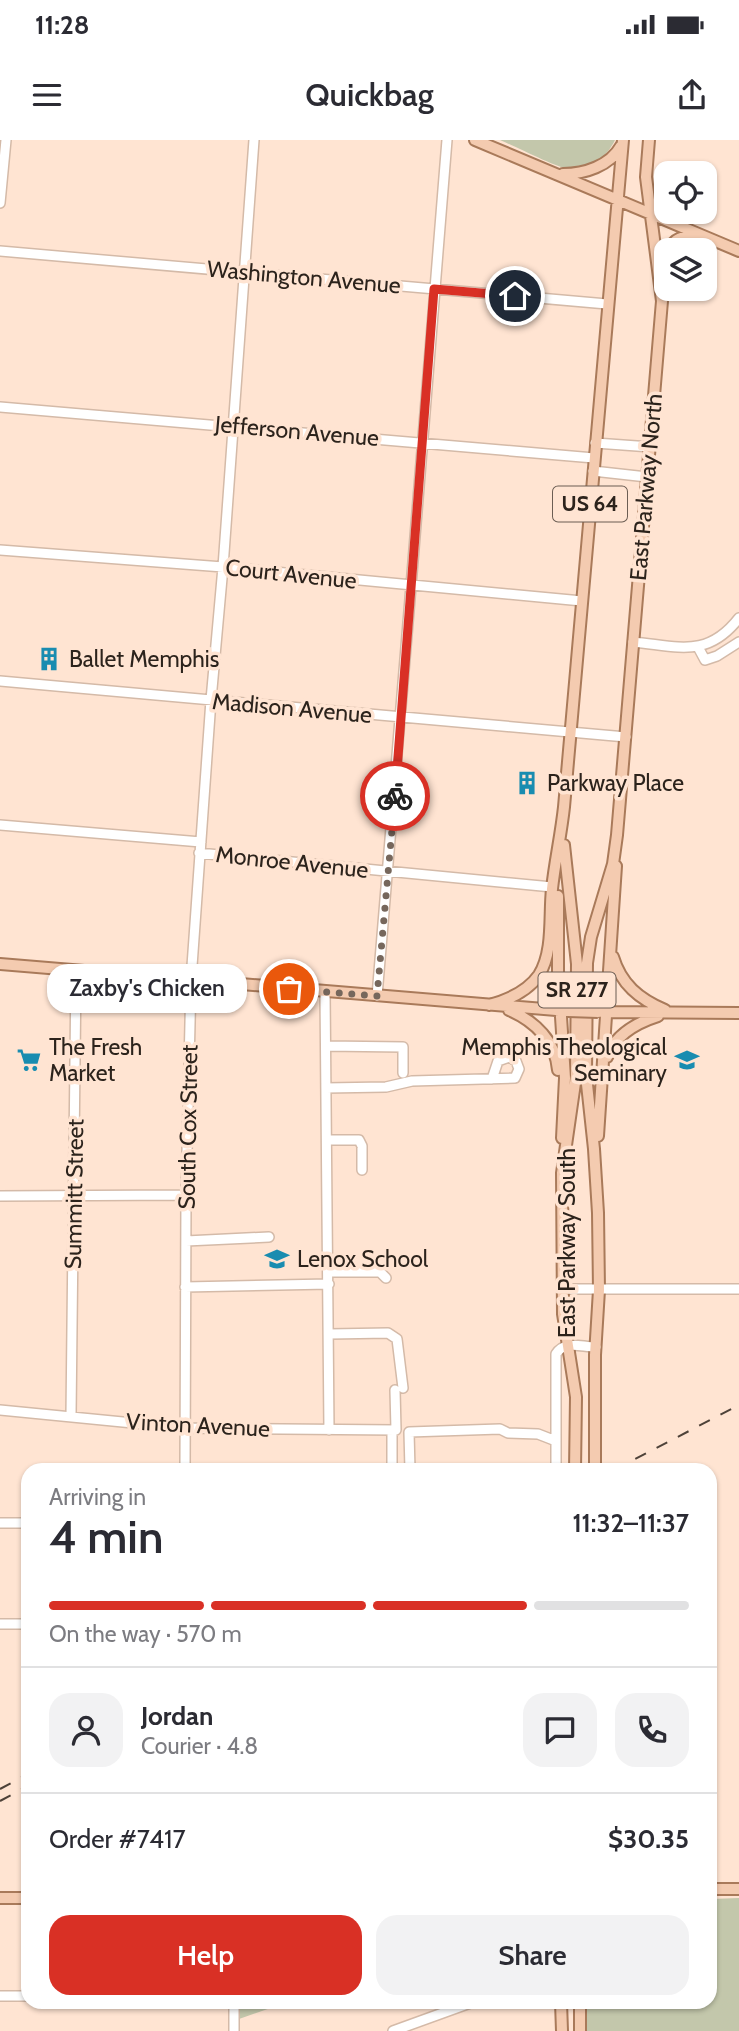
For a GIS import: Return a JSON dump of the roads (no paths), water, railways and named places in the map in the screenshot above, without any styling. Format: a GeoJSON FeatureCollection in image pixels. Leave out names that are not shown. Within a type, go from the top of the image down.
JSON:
{"type":"FeatureCollection","features":[{"type":"Feature","properties":{"kind":"main road"},"geometry":{"type":"LineString","coordinates":[[475,140],[739,251]]}},
{"type":"Feature","properties":{"kind":"main road","name":"East Parkway North"},"geometry":{"type":"LineString","coordinates":[[649,140],[646,177],[655,238]]}},
{"type":"Feature","properties":{"kind":"main road"},"geometry":{"type":"LineString","coordinates":[[556,174],[583,173],[611,158],[623,142]]}},
{"type":"Feature","properties":{"kind":"main road","name":"US 64"},"geometry":{"type":"LineString","coordinates":[[494,1006],[531,985],[540,972],[546,955],[552,887],[564,807],[623,142]]}},
{"type":"Feature","properties":{"kind":"main road"},"geometry":{"type":"LineString","coordinates":[[678,238],[701,236]]}},
{"type":"Feature","properties":{"kind":"main road","name":"East Parkway North"},"geometry":{"type":"LineString","coordinates":[[617,835],[661,301]]}},
{"type":"Feature","properties":{"kind":"main road","name":"East Parkway South"},"geometry":{"type":"LineString","coordinates":[[564,807],[567,888],[577,964],[576,1076],[562,1172],[563,1314],[576,1397],[575,1463]]}},
{"type":"Feature","properties":{"kind":"main road","name":"US 64"},"geometry":{"type":"LineString","coordinates":[[0,964],[494,1006],[602,1012],[611,950],[617,835]]}},
{"type":"Feature","properties":{"kind":"main road","name":"East Parkway South"},"geometry":{"type":"LineString","coordinates":[[595,1463],[599,1290],[595,1172],[586,1075],[588,950],[613,864],[617,835]]}},
{"type":"Feature","properties":{"kind":"main road"},"geometry":{"type":"LineString","coordinates":[[560,844],[557,926],[564,1011],[565,1078],[561,1122]]}},
{"type":"Feature","properties":{"kind":"main road"},"geometry":{"type":"LineString","coordinates":[[611,950],[616,968],[624,982],[637,995],[671,1013]]}},
{"type":"Feature","properties":{"kind":"main road"},"geometry":{"type":"LineString","coordinates":[[494,1006],[519,1014],[552,1045],[557,1059],[562,1172]]}},
{"type":"Feature","properties":{"kind":"main road"},"geometry":{"type":"LineString","coordinates":[[595,1172],[603,1067],[602,1012],[739,1013]]}},
{"type":"Feature","properties":{"kind":"main road"},"geometry":{"type":"LineString","coordinates":[[603,1067],[617,1038],[648,1019],[671,1013]]}},
{"type":"Feature","properties":{"kind":"main road"},"geometry":{"type":"LineString","coordinates":[[717,1889],[739,1889]]}},
{"type":"Feature","properties":{"kind":"main road"},"geometry":{"type":"LineString","coordinates":[[0,1898],[21,1898]]}},
{"type":"Feature","properties":{"kind":"main road"},"geometry":{"type":"LineString","coordinates":[[561,2009],[562,2031]]}},
{"type":"Feature","properties":{"kind":"main road"},"geometry":{"type":"LineString","coordinates":[[580,2009],[580,2031]]}},
{"type":"Feature","properties":{"kind":"street"},"geometry":{"type":"LineString","coordinates":[[0,203],[6,140]]}},
{"type":"Feature","properties":{"kind":"street","name":"South Cox Street"},"geometry":{"type":"LineString","coordinates":[[185,1463],[186,1195],[191,980],[254,140]]}},
{"type":"Feature","properties":{"kind":"street"},"geometry":{"type":"LineString","coordinates":[[377,996],[447,140]]}},
{"type":"Feature","properties":{"kind":"street","name":"Washington Avenue"},"geometry":{"type":"LineString","coordinates":[[0,251],[607,304]]}},
{"type":"Feature","properties":{"kind":"street","name":"Jefferson Avenue"},"geometry":{"type":"LineString","coordinates":[[0,407],[421,441],[594,458]]}},
{"type":"Feature","properties":{"kind":"street"},"geometry":{"type":"LineString","coordinates":[[595,443],[651,447]]}},
{"type":"Feature","properties":{"kind":"street"},"geometry":{"type":"LineString","coordinates":[[593,471],[647,477]]}},
{"type":"Feature","properties":{"kind":"street","name":"Court Avenue"},"geometry":{"type":"LineString","coordinates":[[0,550],[223,567],[582,601]]}},
{"type":"Feature","properties":{"kind":"street"},"geometry":{"type":"LineString","coordinates":[[633,642],[708,646],[730,630],[739,618]]}},
{"type":"Feature","properties":{"kind":"street"},"geometry":{"type":"LineString","coordinates":[[698,647],[705,660],[739,642]]}},
{"type":"Feature","properties":{"kind":"street","name":"Madison Avenue"},"geometry":{"type":"LineString","coordinates":[[0,681],[626,737]]}},
{"type":"Feature","properties":{"kind":"street","name":"Monroe Avenue"},"geometry":{"type":"LineString","coordinates":[[0,825],[388,871],[552,887]]}},
{"type":"Feature","properties":{"kind":"street","name":"Summitt Street"},"geometry":{"type":"LineString","coordinates":[[71,1416],[76,971]]}},
{"type":"Feature","properties":{"kind":"street"},"geometry":{"type":"LineString","coordinates":[[325,992],[329,1430]]}},
{"type":"Feature","properties":{"kind":"street"},"geometry":{"type":"LineString","coordinates":[[326,1046],[403,1047],[403,1073]]}},
{"type":"Feature","properties":{"kind":"street"},"geometry":{"type":"LineString","coordinates":[[326,1088],[386,1087],[412,1081],[492,1079]]}},
{"type":"Feature","properties":{"kind":"street"},"geometry":{"type":"LineString","coordinates":[[327,1140],[359,1140],[362,1146],[362,1170]]}},
{"type":"Feature","properties":{"kind":"street"},"geometry":{"type":"LineString","coordinates":[[0,1196],[186,1195]]}},
{"type":"Feature","properties":{"kind":"street"},"geometry":{"type":"LineString","coordinates":[[186,1241],[269,1237]]}},
{"type":"Feature","properties":{"kind":"street"},"geometry":{"type":"LineString","coordinates":[[329,1272],[380,1272],[386,1278]]}},
{"type":"Feature","properties":{"kind":"street"},"geometry":{"type":"LineString","coordinates":[[185,1287],[329,1284]]}},
{"type":"Feature","properties":{"kind":"street"},"geometry":{"type":"LineString","coordinates":[[563,1289],[739,1289]]}},
{"type":"Feature","properties":{"kind":"street"},"geometry":{"type":"LineString","coordinates":[[330,1334],[388,1333],[397,1339],[399,1389],[392,1463]]}},
{"type":"Feature","properties":{"kind":"street"},"geometry":{"type":"LineString","coordinates":[[556,1463],[556,1354],[561,1346],[566,1344],[596,1347]]}},
{"type":"Feature","properties":{"kind":"street","name":"Vinton Avenue"},"geometry":{"type":"LineString","coordinates":[[0,1410],[184,1428],[394,1430]]}},
{"type":"Feature","properties":{"kind":"street"},"geometry":{"type":"LineString","coordinates":[[410,1463],[409,1432],[500,1429],[508,1433],[538,1434],[556,1441]]}},
{"type":"Feature","properties":{"kind":"street"},"geometry":{"type":"LineString","coordinates":[[0,1523],[21,1523]]}},
{"type":"Feature","properties":{"kind":"street"},"geometry":{"type":"LineString","coordinates":[[0,1623],[21,1624]]}},
{"type":"Feature","properties":{"kind":"street"},"geometry":{"type":"LineString","coordinates":[[0,1996],[21,1996]]}},
{"type":"Feature","properties":{"kind":"street"},"geometry":{"type":"LineString","coordinates":[[234,2009],[234,2031]]}},
{"type":"Feature","properties":{"kind":"street"},"geometry":{"type":"LineString","coordinates":[[393,2031],[453,2009]]}},
{"type":"Feature","properties":{"kind":"railway"},"geometry":{"type":"LineString","coordinates":[[627,1463],[739,1405]]}},
{"type":"Feature","properties":{"kind":"railway"},"geometry":{"type":"LineString","coordinates":[[0,1789],[21,1778]]}},
{"type":"Feature","properties":{"kind":"railway"},"geometry":{"type":"LineString","coordinates":[[0,1801],[21,1790]]}},
{"type":"Feature","properties":{"kind":"place","name":"Ballet Memphis"},"geometry":{"type":"Point","coordinates":[49,659]}},
{"type":"Feature","properties":{"kind":"place","name":"Parkway Place"},"geometry":{"type":"Point","coordinates":[527,783]}},
{"type":"Feature","properties":{"kind":"place","name":"Zaxby's Chicken"},"geometry":{"type":"Point","coordinates":[289,989]}},
{"type":"Feature","properties":{"kind":"place","name":"The Fresh Market"},"geometry":{"type":"Point","coordinates":[29,1060]}},
{"type":"Feature","properties":{"kind":"place","name":"Memphis Theological Seminary"},"geometry":{"type":"Point","coordinates":[687,1060]}},
{"type":"Feature","properties":{"kind":"place","name":"Lenox School"},"geometry":{"type":"Point","coordinates":[277,1259]}}]}
